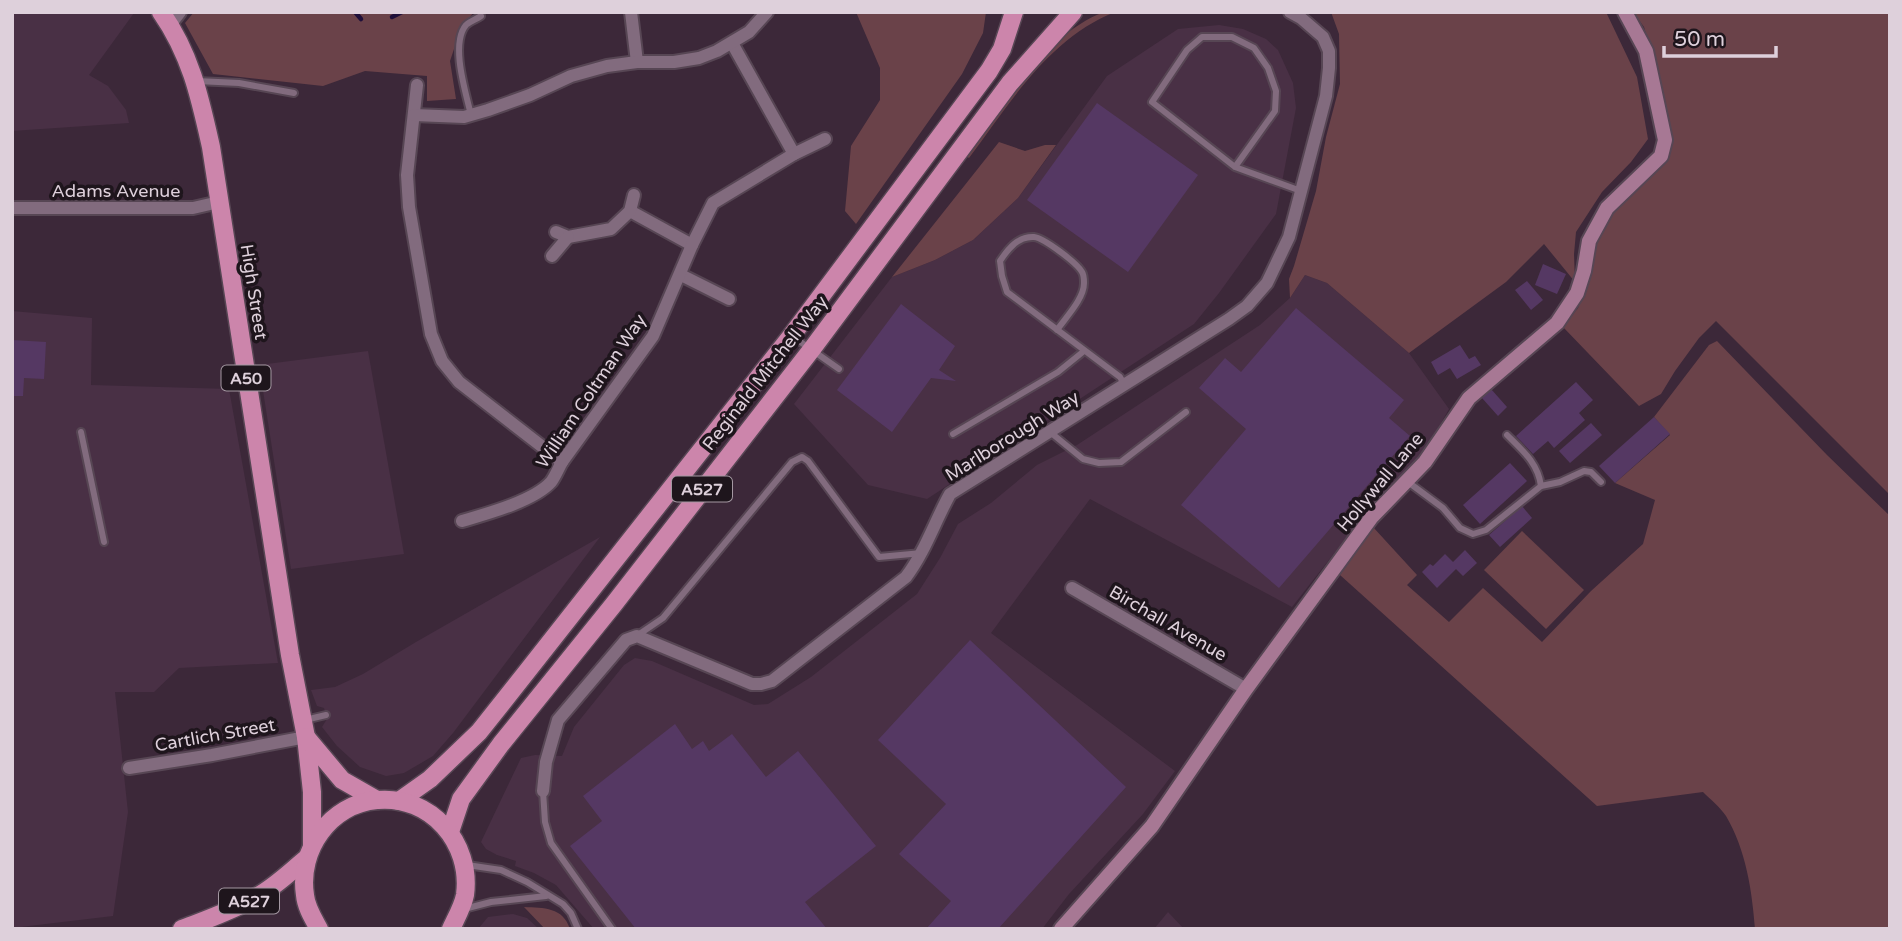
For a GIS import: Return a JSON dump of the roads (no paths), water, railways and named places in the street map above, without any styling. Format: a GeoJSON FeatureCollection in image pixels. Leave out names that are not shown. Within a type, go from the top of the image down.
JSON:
{"type":"FeatureCollection","features":[{"type":"Feature","properties":{"kind":"main road","name":"Reginald Mitchell Way"},"geometry":{"type":"LineString","coordinates":[[399,801],[430,779],[479,732],[792,335],[989,71],[1002,49],[1014,12]]}},
{"type":"Feature","properties":{"kind":"main road","name":"Reginald Mitchell Way"},"geometry":{"type":"LineString","coordinates":[[450,832],[461,799],[501,744],[614,604],[812,349],[1010,83],[1073,12]]}},
{"type":"Feature","properties":{"kind":"main road","name":"High Street"},"geometry":{"type":"LineString","coordinates":[[170,16],[191,66],[211,147],[290,654],[304,728],[312,792],[309,851]]}},
{"type":"Feature","properties":{"kind":"main road","name":"High Street"},"geometry":{"type":"LineString","coordinates":[[304,728],[342,780],[377,800]]}},
{"type":"Feature","properties":{"kind":"main road","name":"A50"},"geometry":{"type":"LineString","coordinates":[[319,929],[305,896],[304,873],[309,851],[328,823],[342,812],[377,800],[399,801],[425,810],[450,832],[459,847],[465,864],[465,893],[451,929]]}},
{"type":"Feature","properties":{"kind":"main road","name":"A527"},"geometry":{"type":"LineString","coordinates":[[182,929],[258,896],[271,888],[309,851]]}},
{"type":"Feature","properties":{"kind":"street"},"geometry":{"type":"LineString","coordinates":[[631,12],[637,62]]}},
{"type":"Feature","properties":{"kind":"street"},"geometry":{"type":"LineString","coordinates":[[414,115],[464,117],[530,95],[571,76],[607,66],[699,58],[749,32],[767,12]]}},
{"type":"Feature","properties":{"kind":"street","name":"Marlborough Way"},"geometry":{"type":"LineString","coordinates":[[636,636],[752,684],[772,681],[906,577],[922,553],[950,494],[1125,386],[1247,306],[1267,283],[1289,237],[1326,96],[1329,51],[1323,37],[1290,12]]}},
{"type":"Feature","properties":{"kind":"street","name":"Hollywall Lane"},"geometry":{"type":"LineString","coordinates":[[1061,929],[1152,826],[1246,690],[1371,518],[1425,462],[1469,398],[1557,323],[1577,293],[1589,241],[1607,208],[1661,156],[1665,141],[1646,51],[1625,12]]}},
{"type":"Feature","properties":{"kind":"street"},"geometry":{"type":"LineString","coordinates":[[732,43],[794,155]]}},
{"type":"Feature","properties":{"kind":"street"},"geometry":{"type":"LineString","coordinates":[[417,85],[407,175],[409,207],[431,334],[442,362],[459,382],[562,463]]}},
{"type":"Feature","properties":{"kind":"street","name":"William Coltman Way"},"geometry":{"type":"LineString","coordinates":[[462,521],[533,495],[551,482],[653,336],[713,203],[825,139]]}},
{"type":"Feature","properties":{"kind":"street"},"geometry":{"type":"LineString","coordinates":[[552,256],[562,235],[611,229],[630,211],[634,195]]}},
{"type":"Feature","properties":{"kind":"street","name":"Adams Avenue"},"geometry":{"type":"LineString","coordinates":[[12,208],[193,208],[219,202]]}},
{"type":"Feature","properties":{"kind":"street"},"geometry":{"type":"LineString","coordinates":[[630,211],[692,245]]}},
{"type":"Feature","properties":{"kind":"street"},"geometry":{"type":"LineString","coordinates":[[681,275],[729,299]]}},
{"type":"Feature","properties":{"kind":"street","name":"Birchall Avenue"},"geometry":{"type":"LineString","coordinates":[[1072,588],[1246,690]]}},
{"type":"Feature","properties":{"kind":"street"},"geometry":{"type":"LineString","coordinates":[[543,791],[546,762],[558,720],[611,655],[626,640],[636,636]]}},
{"type":"Feature","properties":{"kind":"street","name":"Cartlich Street"},"geometry":{"type":"LineString","coordinates":[[129,768],[212,755],[304,728]]}},
{"type":"Feature","properties":{"kind":"lane"},"geometry":{"type":"LineString","coordinates":[[471,115],[459,54],[461,36],[467,24],[481,16]]}},
{"type":"Feature","properties":{"kind":"lane"},"geometry":{"type":"LineString","coordinates":[[1235,167],[1275,111],[1276,91],[1268,68],[1254,48],[1232,37],[1202,37],[1187,50],[1152,102],[1235,167],[1301,191]]}},
{"type":"Feature","properties":{"kind":"lane"},"geometry":{"type":"LineString","coordinates":[[195,80],[239,83],[294,93]]}},
{"type":"Feature","properties":{"kind":"lane"},"geometry":{"type":"LineString","coordinates":[[1057,330],[1081,296],[1083,272],[1050,243],[1035,237],[1021,239],[1009,248],[1000,261],[1007,292],[1084,351],[1120,377],[1125,386]]}},
{"type":"Feature","properties":{"kind":"lane"},"geometry":{"type":"LineString","coordinates":[[792,335],[839,369]]}},
{"type":"Feature","properties":{"kind":"lane"},"geometry":{"type":"LineString","coordinates":[[953,434],[1058,373],[1084,351]]}},
{"type":"Feature","properties":{"kind":"lane"},"geometry":{"type":"LineString","coordinates":[[1050,432],[1083,459],[1099,463],[1121,462],[1186,412]]}},
{"type":"Feature","properties":{"kind":"lane"},"geometry":{"type":"LineString","coordinates":[[81,432],[104,542]]}},
{"type":"Feature","properties":{"kind":"lane"},"geometry":{"type":"LineString","coordinates":[[1507,435],[1533,463],[1540,474],[1541,486]]}},
{"type":"Feature","properties":{"kind":"lane"},"geometry":{"type":"LineString","coordinates":[[636,636],[663,618],[792,462],[802,457],[808,461],[880,557],[922,553]]}},
{"type":"Feature","properties":{"kind":"lane"},"geometry":{"type":"LineString","coordinates":[[1407,481],[1443,509],[1460,528],[1472,534],[1486,530],[1541,486],[1560,482],[1584,471],[1591,472],[1601,482]]}},
{"type":"Feature","properties":{"kind":"lane"},"geometry":{"type":"LineString","coordinates":[[304,728],[326,715]]}},
{"type":"Feature","properties":{"kind":"lane"},"geometry":{"type":"LineString","coordinates":[[543,791],[545,822],[551,843],[612,929]]}},
{"type":"Feature","properties":{"kind":"lane"},"geometry":{"type":"LineString","coordinates":[[465,864],[501,870],[527,882],[563,904],[571,913],[578,929]]}},
{"type":"Feature","properties":{"kind":"lane"},"geometry":{"type":"LineString","coordinates":[[459,910],[491,902],[548,895]]}},
{"type":"Feature","properties":{"kind":"waterway"},"geometry":{"type":"LineString","coordinates":[[355,12],[361,19]]}},
{"type":"Feature","properties":{"kind":"waterway"},"geometry":{"type":"LineString","coordinates":[[392,17],[402,12]]}}]}
